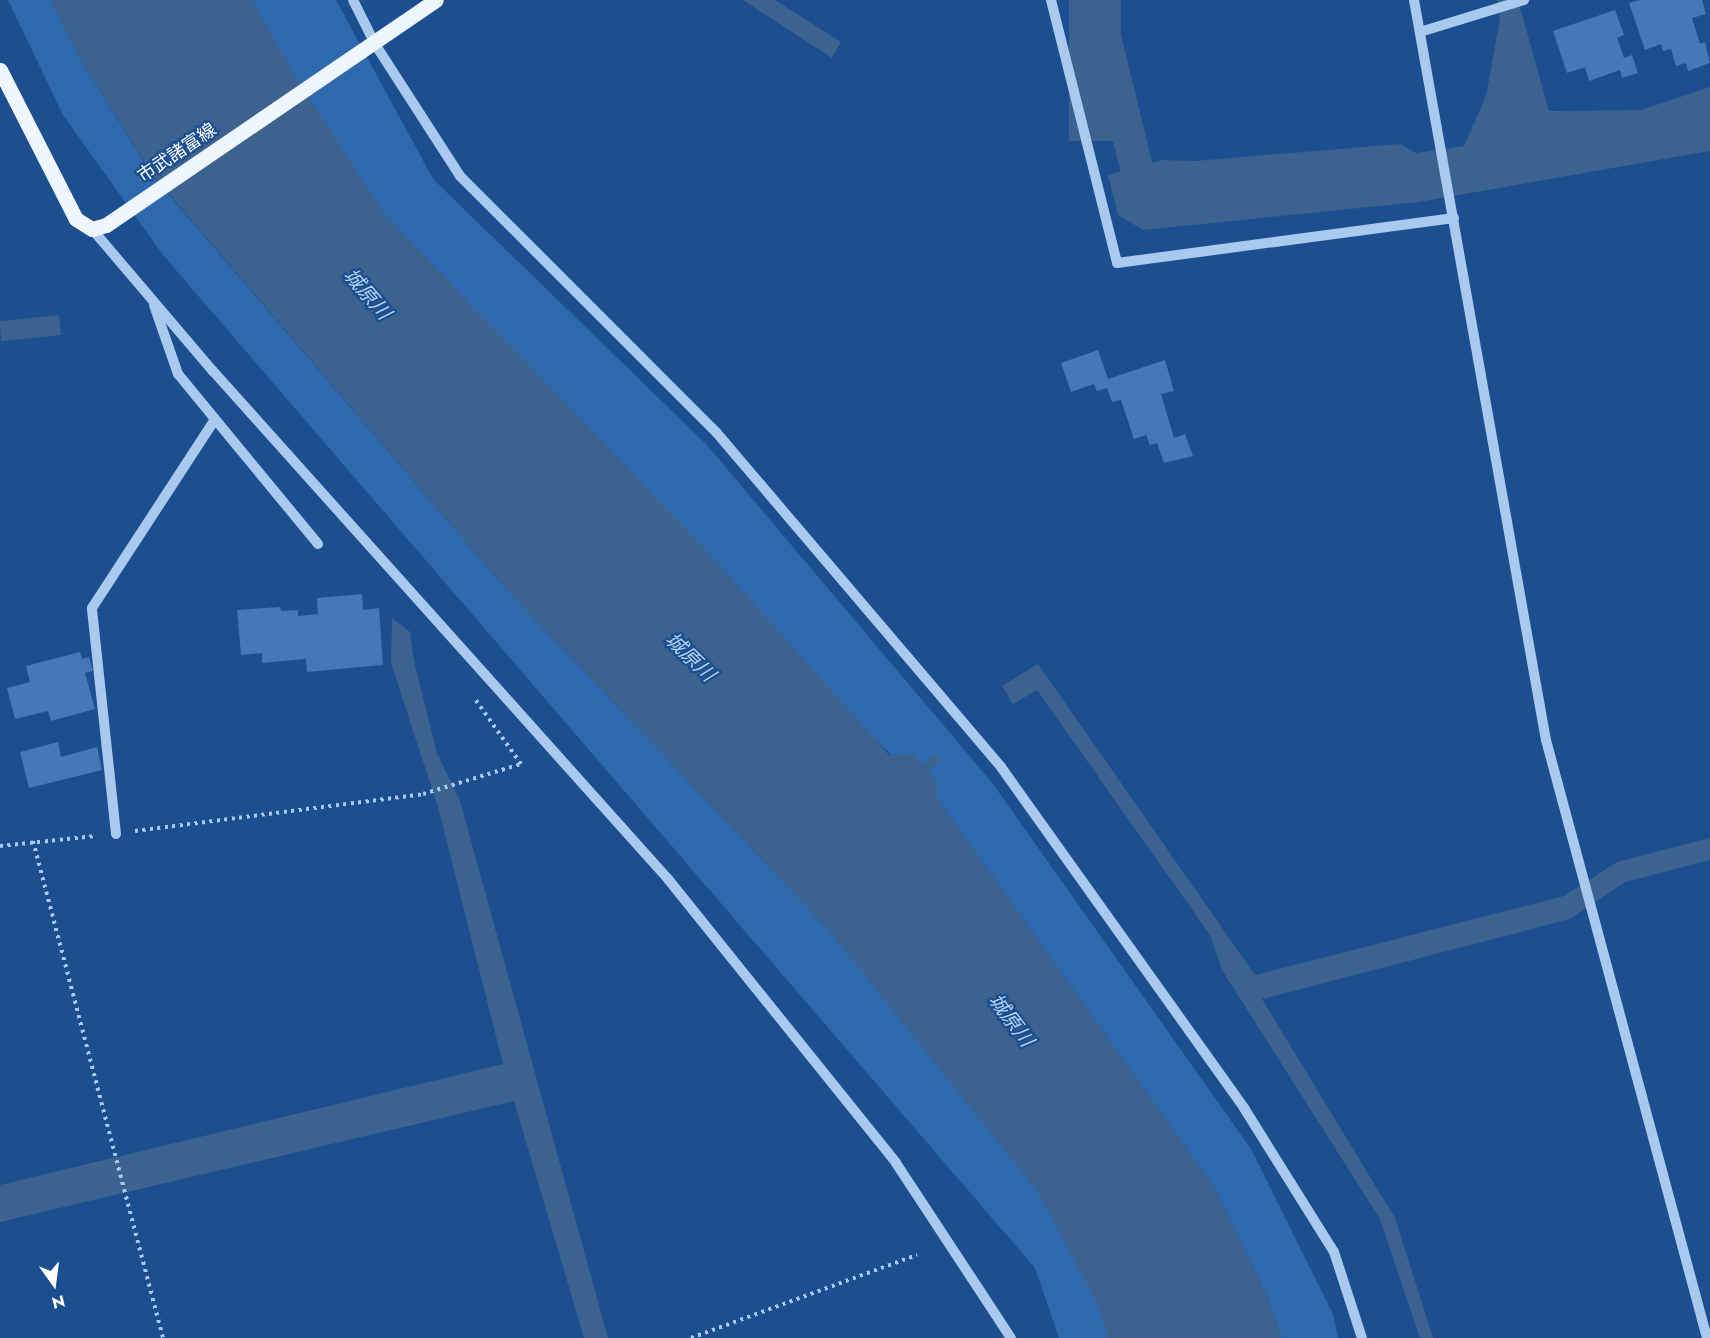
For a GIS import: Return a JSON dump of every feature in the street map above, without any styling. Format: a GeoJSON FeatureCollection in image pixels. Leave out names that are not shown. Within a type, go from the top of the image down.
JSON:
{"type":"FeatureCollection","features":[{"type":"Feature","properties":{"kind":"main road","name":"市武諸富線"},"geometry":{"type":"LineString","coordinates":[[99,227],[375,44],[436,0]]}},
{"type":"Feature","properties":{"kind":"main road"},"geometry":{"type":"LineString","coordinates":[[0,70],[76,219],[99,227]]}},
{"type":"Feature","properties":{"kind":"street"},"geometry":{"type":"LineString","coordinates":[[353,0],[375,44],[460,176],[716,432],[1001,767],[1244,1108],[1334,1252],[1362,1338]]}},
{"type":"Feature","properties":{"kind":"street"},"geometry":{"type":"LineString","coordinates":[[1051,0],[1117,263],[1454,218]]}},
{"type":"Feature","properties":{"kind":"street"},"geometry":{"type":"LineString","coordinates":[[1414,0],[1546,740],[1707,1338]]}},
{"type":"Feature","properties":{"kind":"street"},"geometry":{"type":"LineString","coordinates":[[1420,32],[1524,0]]}},
{"type":"Feature","properties":{"kind":"street"},"geometry":{"type":"LineString","coordinates":[[99,227],[152,299],[669,879],[896,1163],[1011,1338]]}},
{"type":"Feature","properties":{"kind":"street"},"geometry":{"type":"LineString","coordinates":[[152,299],[178,374],[318,544]]}},
{"type":"Feature","properties":{"kind":"street"},"geometry":{"type":"LineString","coordinates":[[116,834],[92,608],[215,419]]}},
{"type":"Feature","properties":{"kind":"path"},"geometry":{"type":"LineString","coordinates":[[0,846],[116,834],[423,794],[521,764],[474,697]]}},
{"type":"Feature","properties":{"kind":"path"},"geometry":{"type":"LineString","coordinates":[[33,841],[163,1338]]}},
{"type":"Feature","properties":{"kind":"path"},"geometry":{"type":"LineString","coordinates":[[691,1338],[918,1255]]}},
{"type":"Feature","properties":{"kind":"shaded area"},"geometry":{"type":"Polygon","coordinates":[[[8,0],[50,0],[78,55],[152,175],[501,583],[827,928],[1053,1189],[1135,1338],[1059,1338],[1035,1268],[163,255],[63,115],[8,0]]]}},
{"type":"Feature","properties":{"kind":"shaded area"},"geometry":{"type":"Polygon","coordinates":[[[249,0],[336,0],[433,179],[706,444],[993,784],[1251,1149],[1333,1314],[1338,1338],[1281,1338],[1269,1301],[1214,1187],[936,797],[378,271],[249,0]]]}},
{"type":"Feature","properties":{"kind":"water","name":"城原川"},"geometry":{"type":"Polygon","coordinates":[[[50,0],[252,0],[295,76],[385,215],[705,549],[889,755],[914,754],[938,783],[936,797],[1214,1187],[1269,1301],[1281,1338],[1108,1338],[1098,1305],[1038,1192],[827,928],[501,583],[152,174],[78,55],[50,0]]]}},
{"type":"Feature","properties":{"kind":"water"},"geometry":{"type":"Polygon","coordinates":[[[743,0],[775,0],[841,42],[832,58],[743,0]]]}},
{"type":"Feature","properties":{"kind":"water"},"geometry":{"type":"Polygon","coordinates":[[[1069,0],[1121,0],[1121,141],[1069,141],[1069,0]]]}},
{"type":"Feature","properties":{"kind":"water"},"geometry":{"type":"Polygon","coordinates":[[[1497,0],[1518,0],[1549,111],[1641,110],[1710,87],[1710,151],[1419,202],[1143,230],[1118,215],[1108,175],[1163,160],[1195,161],[1400,144],[1416,153],[1464,146],[1486,96],[1500,19],[1497,0]]]}},
{"type":"Feature","properties":{"kind":"water"},"geometry":{"type":"Polygon","coordinates":[[[59,315],[61,335],[1,341],[0,321],[59,315]]]}},
{"type":"Feature","properties":{"kind":"water"},"geometry":{"type":"Polygon","coordinates":[[[392,618],[410,632],[414,661],[437,753],[460,801],[608,1338],[584,1338],[514,1101],[0,1222],[0,1185],[503,1064],[438,807],[391,663],[392,618]]]}},
{"type":"Feature","properties":{"kind":"water"},"geometry":{"type":"Polygon","coordinates":[[[1038,664],[1255,975],[1564,896],[1617,862],[1710,838],[1710,860],[1625,882],[1570,919],[1262,999],[1395,1218],[1433,1338],[1420,1338],[1380,1219],[1222,970],[1210,935],[1037,690],[1013,704],[1002,686],[1038,664]]]}},
{"type":"Feature","properties":{"kind":"building"},"geometry":{"type":"Polygon","coordinates":[[[1640,0],[1702,0],[1706,14],[1692,18],[1700,44],[1705,42],[1710,63],[1688,71],[1686,63],[1676,66],[1671,49],[1663,51],[1661,44],[1645,50],[1629,3],[1640,0]]]}},
{"type":"Feature","properties":{"kind":"building"},"geometry":{"type":"Polygon","coordinates":[[[1615,10],[1624,35],[1617,38],[1624,58],[1632,55],[1638,73],[1622,78],[1620,70],[1589,81],[1585,67],[1567,73],[1553,31],[1615,10]]]}},
{"type":"Feature","properties":{"kind":"building"},"geometry":{"type":"Polygon","coordinates":[[[1098,350],[1108,379],[1165,360],[1174,391],[1161,394],[1174,438],[1185,434],[1193,456],[1164,463],[1157,443],[1150,445],[1146,435],[1134,439],[1121,400],[1112,402],[1107,388],[1097,391],[1094,384],[1071,392],[1061,363],[1098,350]]]}},
{"type":"Feature","properties":{"kind":"building"},"geometry":{"type":"Polygon","coordinates":[[[362,594],[363,610],[379,608],[383,665],[307,672],[306,659],[262,663],[262,653],[241,655],[237,610],[280,607],[281,611],[298,610],[298,616],[318,614],[317,598],[362,594]]]}},
{"type":"Feature","properties":{"kind":"building"},"geometry":{"type":"Polygon","coordinates":[[[80,652],[82,659],[89,657],[93,671],[85,673],[95,709],[51,721],[48,711],[15,719],[7,688],[30,682],[26,666],[80,652]]]}},
{"type":"Feature","properties":{"kind":"building"},"geometry":{"type":"Polygon","coordinates":[[[58,742],[61,757],[97,747],[102,770],[29,788],[20,752],[58,742]]]}},
{"type":"Feature","properties":{"kind":"waterway"},"geometry":{"type":"LineString","coordinates":[[1095,0],[1144,199],[1157,198]]}},
{"type":"Feature","properties":{"kind":"waterway"},"geometry":{"type":"LineString","coordinates":[[917,775],[935,759]]}}]}
